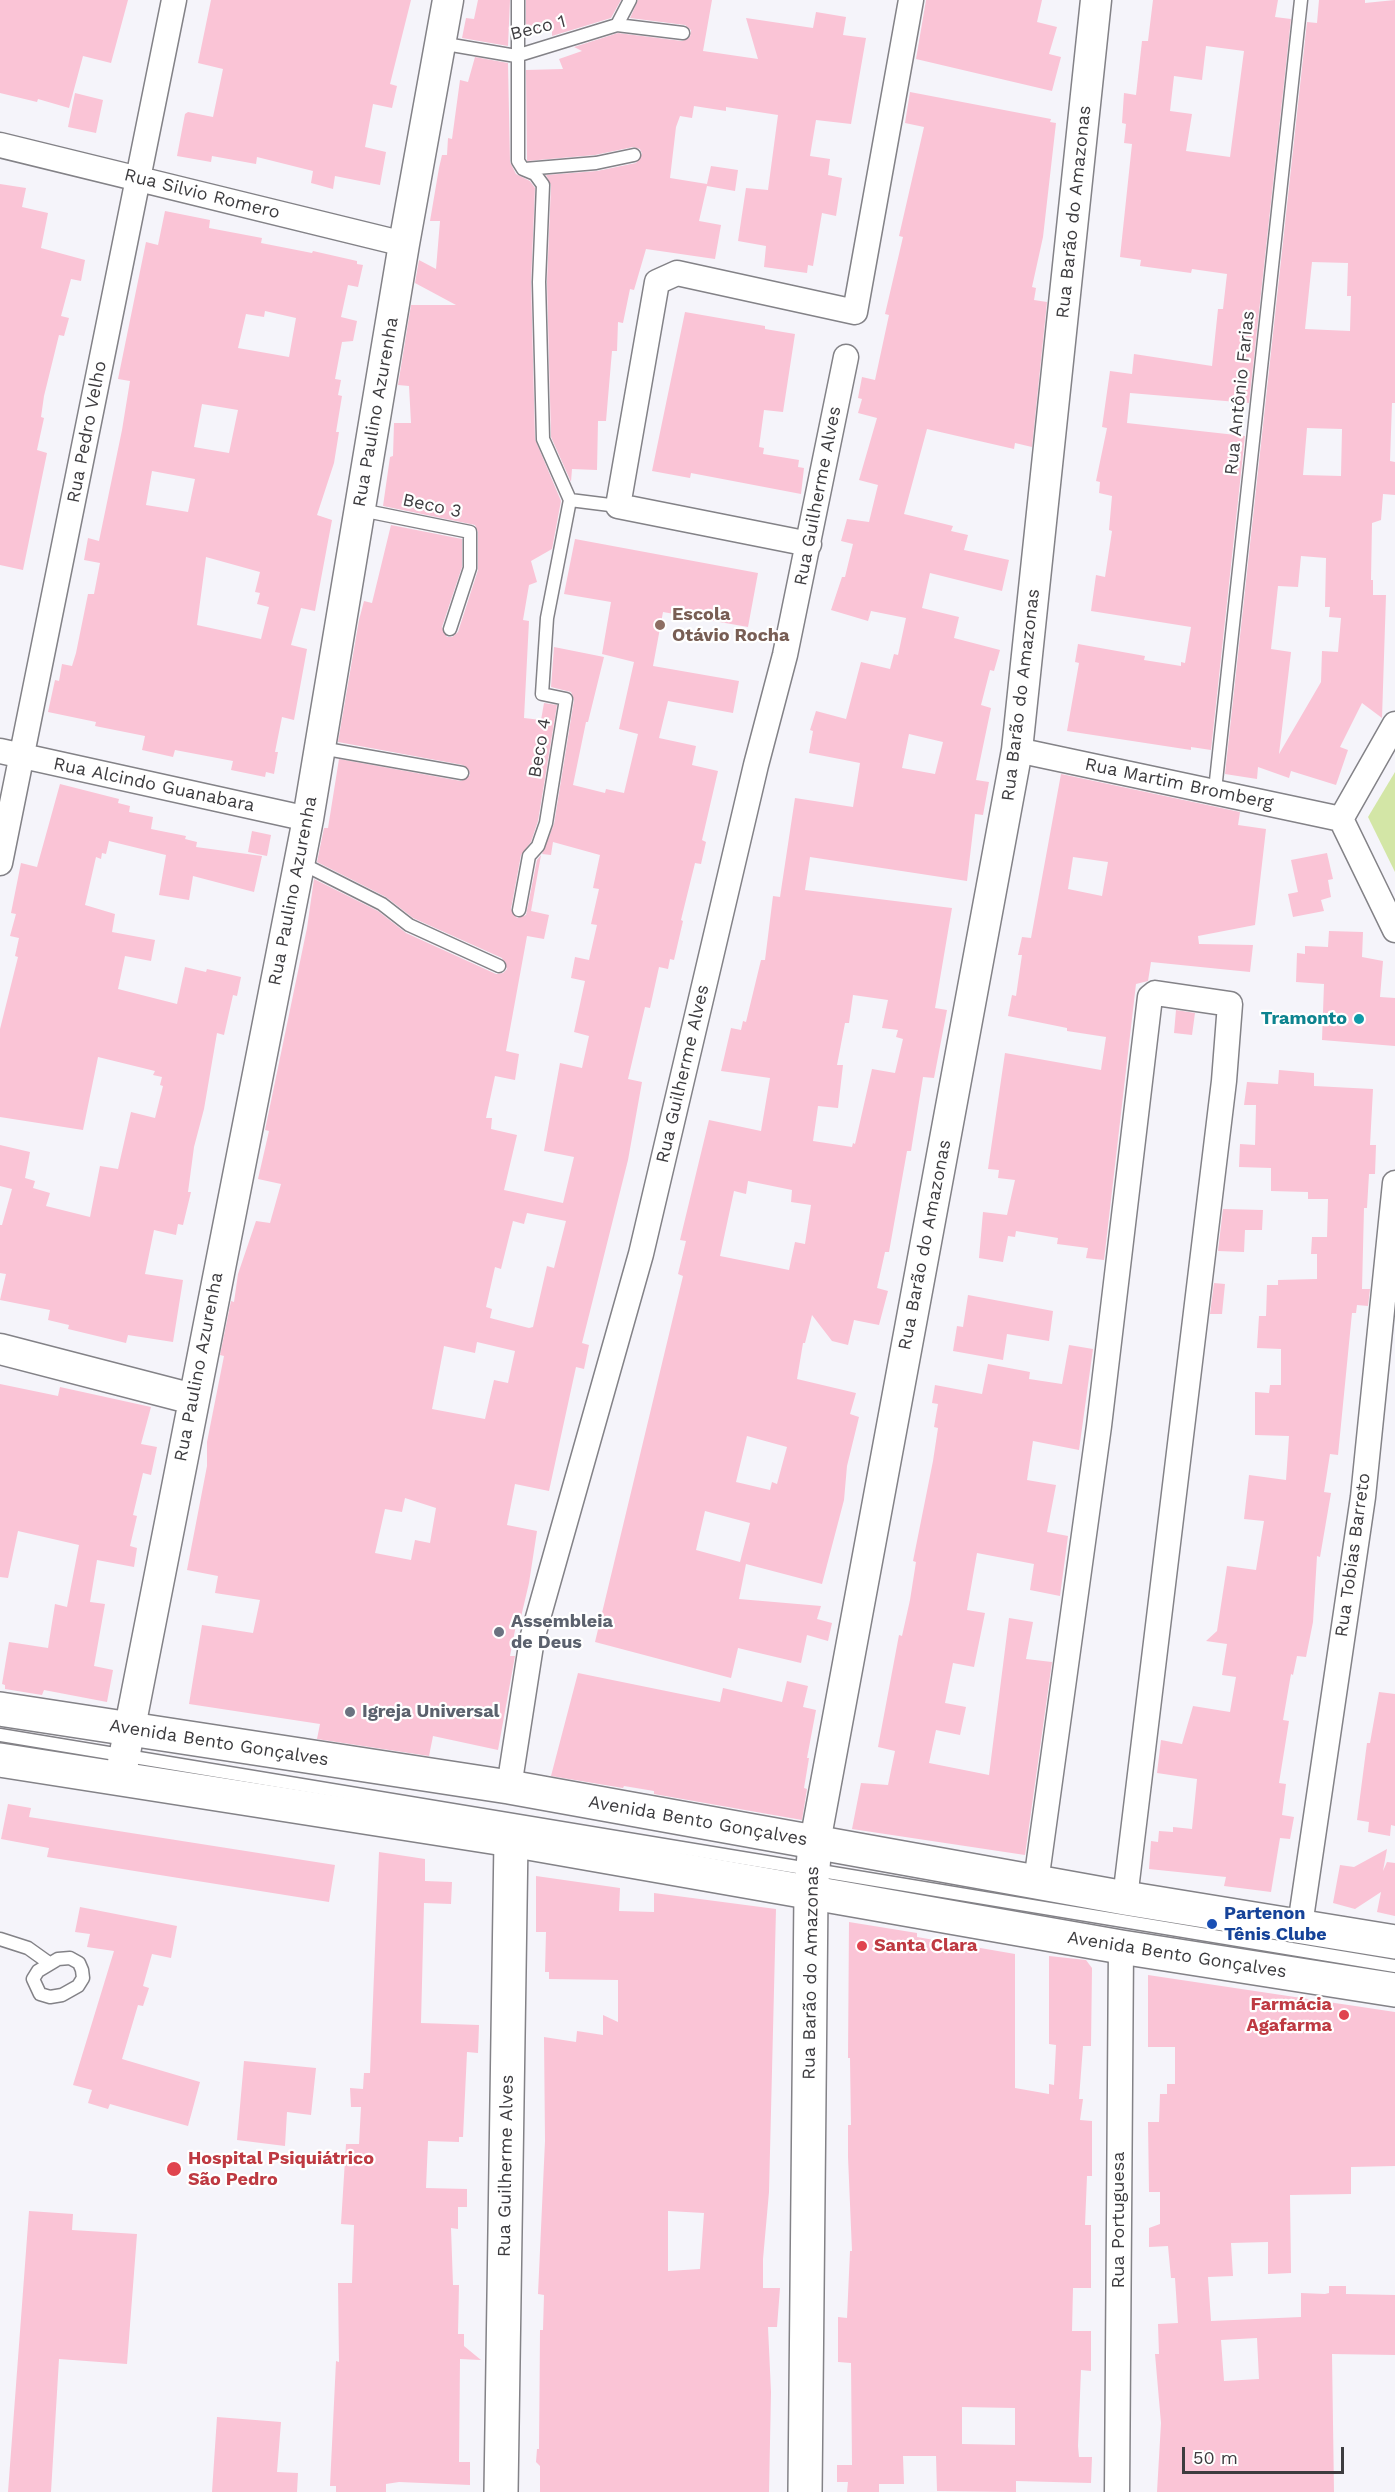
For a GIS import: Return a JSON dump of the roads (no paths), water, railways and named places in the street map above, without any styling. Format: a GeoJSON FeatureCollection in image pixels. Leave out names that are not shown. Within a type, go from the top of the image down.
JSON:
{"type":"FeatureCollection","features":[{"type":"Feature","properties":{"kind":"main road","name":"Avenida Bento Gonçalves"},"geometry":{"type":"LineString","coordinates":[[0,1709],[124,1754],[511,1839],[813,1867],[1036,1881],[1117,1921],[1300,1925],[1395,1942]]}},
{"type":"Feature","properties":{"kind":"main road","name":"Avenida Bento Gonçalves"},"geometry":{"type":"LineString","coordinates":[[0,1760],[124,1754],[509,1788],[813,1867],[1117,1921],[1395,1990]]}},
{"type":"Feature","properties":{"kind":"main road","name":"Rua Guilherme Alves"},"geometry":{"type":"LineString","coordinates":[[501,2492],[511,1839]]}},
{"type":"Feature","properties":{"kind":"main road","name":"Rua Barão do Amazonas"},"geometry":{"type":"LineString","coordinates":[[805,2492],[813,1867]]}},
{"type":"Feature","properties":{"kind":"street","name":"Rua Pedro Velho"},"geometry":{"type":"LineString","coordinates":[[0,863],[12,754],[174,0]]}},
{"type":"Feature","properties":{"kind":"street","name":"Rua Paulino Azurenha"},"geometry":{"type":"LineString","coordinates":[[124,1754],[308,819],[404,244],[448,0]]}},
{"type":"Feature","properties":{"kind":"street"},"geometry":{"type":"LineString","coordinates":[[809,544],[618,506],[657,282],[677,273],[855,312],[911,0]]}},
{"type":"Feature","properties":{"kind":"street","name":"Rua Barão do Amazonas"},"geometry":{"type":"LineString","coordinates":[[813,1867],[1017,750],[1096,0]]}},
{"type":"Feature","properties":{"kind":"street","name":"Rua Silvio Romero"},"geometry":{"type":"LineString","coordinates":[[0,145],[404,244]]}},
{"type":"Feature","properties":{"kind":"street","name":"Rua Guilherme Alves"},"geometry":{"type":"LineString","coordinates":[[509,1788],[532,1640],[641,1254],[756,765],[785,655],[846,357]]}},
{"type":"Feature","properties":{"kind":"street"},"geometry":{"type":"LineString","coordinates":[[1395,724],[1341,819],[1395,930]]}},
{"type":"Feature","properties":{"kind":"street","name":"Rua Martim Bromberg"},"geometry":{"type":"LineString","coordinates":[[1017,750],[1215,790],[1341,819]]}},
{"type":"Feature","properties":{"kind":"street","name":"Rua Alcindo Guanabara"},"geometry":{"type":"LineString","coordinates":[[12,754],[308,819]]}},
{"type":"Feature","properties":{"kind":"street","name":"Rua Portuguesa"},"geometry":{"type":"LineString","coordinates":[[1036,1881],[1099,1426],[1150,997],[1155,993],[1230,1004],[1224,1081],[1178,1447],[1149,1712],[1117,1921],[1117,2492]]}},
{"type":"Feature","properties":{"kind":"street","name":"Rua Tobias Barreto"},"geometry":{"type":"LineString","coordinates":[[1300,1925],[1363,1497],[1395,1183]]}},
{"type":"Feature","properties":{"kind":"street"},"geometry":{"type":"LineString","coordinates":[[0,1350],[193,1399]]}},
{"type":"Feature","properties":{"kind":"lane"},"geometry":{"type":"LineString","coordinates":[[518,0],[516,56],[518,161],[523,169],[536,174],[543,185],[539,282],[543,439],[570,500],[618,506]]}},
{"type":"Feature","properties":{"kind":"lane"},"geometry":{"type":"LineString","coordinates":[[630,0],[617,25],[683,33]]}},
{"type":"Feature","properties":{"kind":"lane","name":"Rua Antônio Farias"},"geometry":{"type":"LineString","coordinates":[[1215,790],[1301,0]]}},
{"type":"Feature","properties":{"kind":"lane","name":"Beco 1"},"geometry":{"type":"LineString","coordinates":[[440,43],[516,56],[617,25]]}},
{"type":"Feature","properties":{"kind":"lane"},"geometry":{"type":"LineString","coordinates":[[523,169],[596,163],[634,155]]}},
{"type":"Feature","properties":{"kind":"lane","name":"Beco 4"},"geometry":{"type":"LineString","coordinates":[[519,910],[529,856],[538,846],[546,823],[566,699],[542,694],[547,618],[570,500]]}},
{"type":"Feature","properties":{"kind":"lane","name":"Beco 3"},"geometry":{"type":"LineString","coordinates":[[359,510],[470,532],[471,568],[450,629]]}},
{"type":"Feature","properties":{"kind":"lane"},"geometry":{"type":"LineString","coordinates":[[320,747],[462,772]]}},
{"type":"Feature","properties":{"kind":"lane"},"geometry":{"type":"LineString","coordinates":[[299,862],[382,904],[409,925],[499,966]]}},
{"type":"Feature","properties":{"kind":"lane"},"geometry":{"type":"LineString","coordinates":[[0,1725],[124,1754]]}},
{"type":"Feature","properties":{"kind":"lane"},"geometry":{"type":"LineString","coordinates":[[0,1735],[813,1867],[1117,1921],[1395,1966]]}},
{"type":"Feature","properties":{"kind":"lane"},"geometry":{"type":"LineString","coordinates":[[0,1745],[124,1754]]}},
{"type":"Feature","properties":{"kind":"lane"},"geometry":{"type":"LineString","coordinates":[[0,1939],[28,1948],[50,1963]]}},
{"type":"Feature","properties":{"kind":"place","name":"Escola Otávio Rocha"},"geometry":{"type":"Point","coordinates":[660,625]}},
{"type":"Feature","properties":{"kind":"place","name":"Tramonto"},"geometry":{"type":"Point","coordinates":[1359,1019]}},
{"type":"Feature","properties":{"kind":"place","name":"Assembleia de Deus"},"geometry":{"type":"Point","coordinates":[499,1632]}},
{"type":"Feature","properties":{"kind":"place","name":"Igreja Universal"},"geometry":{"type":"Point","coordinates":[350,1712]}},
{"type":"Feature","properties":{"kind":"place","name":"Partenon Tênis Clube"},"geometry":{"type":"Point","coordinates":[1212,1924]}},
{"type":"Feature","properties":{"kind":"place","name":"Santa Clara"},"geometry":{"type":"Point","coordinates":[862,1946]}},
{"type":"Feature","properties":{"kind":"place","name":"Farmácia Agafarma"},"geometry":{"type":"Point","coordinates":[1344,2015]}},
{"type":"Feature","properties":{"kind":"place","name":"Hospital Psiquiátrico São Pedro"},"geometry":{"type":"Point","coordinates":[174,2169]}}]}
